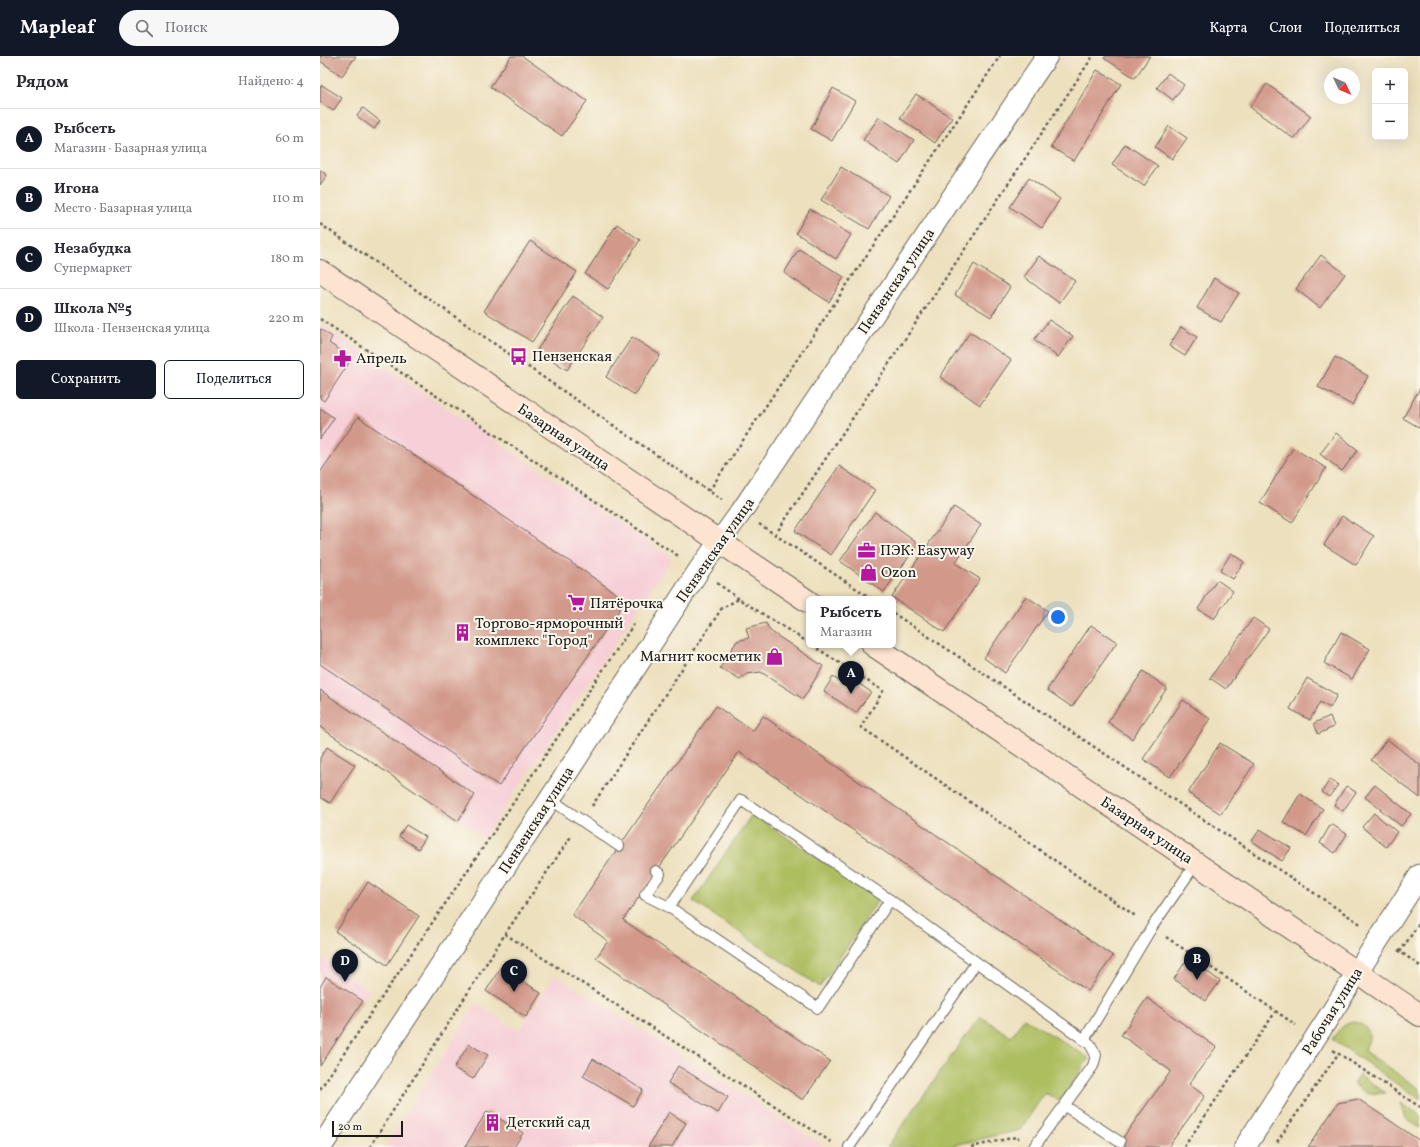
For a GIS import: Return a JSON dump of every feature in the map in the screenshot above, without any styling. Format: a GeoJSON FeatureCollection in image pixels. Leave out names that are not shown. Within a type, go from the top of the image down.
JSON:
{"type":"FeatureCollection","features":[{"type":"Feature","properties":{"kind":"main road","name":"Базарная улица"},"geometry":{"type":"LineString","coordinates":[[320,271],[806,600]]}},
{"type":"Feature","properties":{"kind":"main road","name":"Базарная улица"},"geometry":{"type":"LineString","coordinates":[[877,648],[1358,971],[1420,1015]]}},
{"type":"Feature","properties":{"kind":"street","name":"Пензенская улица"},"geometry":{"type":"LineString","coordinates":[[321,1147],[699,570],[741,512],[1047,56]]}},
{"type":"Feature","properties":{"kind":"street","name":"Рабочая улица"},"geometry":{"type":"LineString","coordinates":[[1245,1147],[1420,875]]}},
{"type":"Feature","properties":{"kind":"lane"},"geometry":{"type":"LineString","coordinates":[[550,799],[619,846]]}},
{"type":"Feature","properties":{"kind":"lane"},"geometry":{"type":"LineString","coordinates":[[669,907],[741,800],[890,900],[1084,1040],[1094,1049],[1095,1061],[1065,1106],[1034,1147]]}},
{"type":"Feature","properties":{"kind":"lane"},"geometry":{"type":"LineString","coordinates":[[1084,1040],[1152,927],[1196,863]]}},
{"type":"Feature","properties":{"kind":"lane"},"geometry":{"type":"LineString","coordinates":[[656,872],[660,874],[645,895],[669,907],[818,1008],[890,900]]}},
{"type":"Feature","properties":{"kind":"lane"},"geometry":{"type":"LineString","coordinates":[[849,1147],[976,963]]}},
{"type":"Feature","properties":{"kind":"lane"},"geometry":{"type":"LineString","coordinates":[[1065,1106],[1120,1142]]}},
{"type":"Feature","properties":{"kind":"path"},"geometry":{"type":"LineString","coordinates":[[709,491],[1000,56]]}},
{"type":"Feature","properties":{"kind":"path"},"geometry":{"type":"LineString","coordinates":[[775,535],[1093,56]]}},
{"type":"Feature","properties":{"kind":"path"},"geometry":{"type":"LineString","coordinates":[[320,224],[709,491],[867,596]]}},
{"type":"Feature","properties":{"kind":"path"},"geometry":{"type":"LineString","coordinates":[[320,319],[680,557],[739,599],[806,641]]}},
{"type":"Feature","properties":{"kind":"path"},"geometry":{"type":"LineString","coordinates":[[675,563],[680,557]]}},
{"type":"Feature","properties":{"kind":"path"},"geometry":{"type":"LineString","coordinates":[[370,1147],[505,934],[582,821],[722,608],[739,599]]}},
{"type":"Feature","properties":{"kind":"path"},"geometry":{"type":"LineString","coordinates":[[896,615],[1380,936],[1420,966]]}},
{"type":"Feature","properties":{"kind":"path"},"geometry":{"type":"LineString","coordinates":[[320,1089],[635,623]]}},
{"type":"Feature","properties":{"kind":"path"},"geometry":{"type":"LineString","coordinates":[[817,648],[883,691],[861,727],[1338,1054],[1420,1107]]}},
{"type":"Feature","properties":{"kind":"path"},"geometry":{"type":"LineString","coordinates":[[1400,952],[1420,922]]}},
{"type":"Feature","properties":{"kind":"path"},"geometry":{"type":"LineString","coordinates":[[505,934],[839,1147]]}},
{"type":"Feature","properties":{"kind":"path"},"geometry":{"type":"LineString","coordinates":[[1184,1147],[1276,1011]]}},
{"type":"Feature","properties":{"kind":"path"},"geometry":{"type":"LineString","coordinates":[[1274,1147],[1338,1054]]}},
{"type":"Feature","properties":{"kind":"path"},"geometry":{"type":"LineString","coordinates":[[971,1147],[1016,1137],[1021,1140]]}},
{"type":"Feature","properties":{"kind":"shaded area","name":"Торгово-ярморочный комплекс \"Город\""},"geometry":{"type":"Polygon","coordinates":[[[320,324],[672,558],[484,838],[320,727],[320,324]]]}},
{"type":"Feature","properties":{"kind":"shaded area"},"geometry":{"type":"Polygon","coordinates":[[[320,957],[370,991],[363,1001],[326,978],[320,987],[320,957]]]}},
{"type":"Feature","properties":{"kind":"shaded area"},"geometry":{"type":"Polygon","coordinates":[[[555,975],[825,1147],[385,1147],[476,1004],[519,1031],[555,975]]]}},
{"type":"Feature","properties":{"kind":"green space"},"geometry":{"type":"Polygon","coordinates":[[[752,814],[879,899],[820,987],[693,901],[752,814]]]}},
{"type":"Feature","properties":{"kind":"green space"},"geometry":{"type":"Polygon","coordinates":[[[980,1016],[1011,1037],[1024,1018],[1089,1058],[1060,1102],[1045,1093],[1020,1130],[947,1147],[887,1147],[980,1016]]]}},
{"type":"Feature","properties":{"kind":"green space"},"geometry":{"type":"Polygon","coordinates":[[[1355,1022],[1365,1027],[1369,1033],[1364,1051],[1420,1089],[1420,1100],[1332,1039],[1344,1025],[1355,1022]]]}},
{"type":"Feature","properties":{"kind":"green space"},"geometry":{"type":"Polygon","coordinates":[[[1359,1075],[1386,1093],[1368,1094],[1353,1084],[1359,1075]]]}},
{"type":"Feature","properties":{"kind":"green space"},"geometry":{"type":"Polygon","coordinates":[[[1401,1103],[1420,1115],[1420,1128],[1406,1119],[1401,1103]]]}},
{"type":"Feature","properties":{"kind":"building"},"geometry":{"type":"Polygon","coordinates":[[[320,56],[356,56],[342,76],[320,61],[320,56]]]}},
{"type":"Feature","properties":{"kind":"building"},"geometry":{"type":"Polygon","coordinates":[[[511,56],[522,56],[587,101],[562,136],[490,87],[511,56]]]}},
{"type":"Feature","properties":{"kind":"building"},"geometry":{"type":"Polygon","coordinates":[[[1106,56],[1150,56],[1135,78],[1104,58],[1106,56]]]}},
{"type":"Feature","properties":{"kind":"building"},"geometry":{"type":"Polygon","coordinates":[[[1097,70],[1121,84],[1074,161],[1051,147],[1097,70]]]}},
{"type":"Feature","properties":{"kind":"building"},"geometry":{"type":"Polygon","coordinates":[[[1168,73],[1184,85],[1173,100],[1157,88],[1168,73]]]}},
{"type":"Feature","properties":{"kind":"building"},"geometry":{"type":"Polygon","coordinates":[[[1267,84],[1311,116],[1294,139],[1250,107],[1267,84]]]}},
{"type":"Feature","properties":{"kind":"building"},"geometry":{"type":"Polygon","coordinates":[[[322,85],[342,98],[333,111],[320,102],[320,88],[322,85]]]}},
{"type":"Feature","properties":{"kind":"building"},"geometry":{"type":"Polygon","coordinates":[[[833,88],[855,101],[832,141],[811,129],[833,88]]]}},
{"type":"Feature","properties":{"kind":"building"},"geometry":{"type":"Polygon","coordinates":[[[916,94],[952,118],[935,143],[900,118],[916,94]]]}},
{"type":"Feature","properties":{"kind":"building"},"geometry":{"type":"Polygon","coordinates":[[[363,108],[380,121],[374,129],[357,116],[363,108]]]}},
{"type":"Feature","properties":{"kind":"building"},"geometry":{"type":"Polygon","coordinates":[[[879,117],[914,140],[899,164],[863,140],[879,117]]]}},
{"type":"Feature","properties":{"kind":"building"},"geometry":{"type":"Polygon","coordinates":[[[1169,126],[1187,138],[1172,159],[1155,147],[1169,126]]]}},
{"type":"Feature","properties":{"kind":"building"},"geometry":{"type":"Polygon","coordinates":[[[1125,144],[1158,166],[1144,186],[1112,165],[1125,144]]]}},
{"type":"Feature","properties":{"kind":"building"},"geometry":{"type":"Polygon","coordinates":[[[841,167],[889,196],[869,229],[821,200],[841,167]]]}},
{"type":"Feature","properties":{"kind":"building"},"geometry":{"type":"Polygon","coordinates":[[[320,170],[327,175],[320,185],[320,170]]]}},
{"type":"Feature","properties":{"kind":"building"},"geometry":{"type":"Polygon","coordinates":[[[1029,178],[1060,199],[1042,228],[1010,207],[1029,178]]]}},
{"type":"Feature","properties":{"kind":"building"},"geometry":{"type":"Polygon","coordinates":[[[810,209],[851,235],[836,259],[796,233],[810,209]]]}},
{"type":"Feature","properties":{"kind":"building"},"geometry":{"type":"Polygon","coordinates":[[[617,224],[640,240],[608,289],[585,274],[617,224]]]}},
{"type":"Feature","properties":{"kind":"building"},"geometry":{"type":"Polygon","coordinates":[[[530,241],[577,272],[532,342],[484,311],[530,241]]]}},
{"type":"Feature","properties":{"kind":"building"},"geometry":{"type":"Polygon","coordinates":[[[799,249],[844,277],[829,302],[784,273],[799,249]]]}},
{"type":"Feature","properties":{"kind":"building"},"geometry":{"type":"Polygon","coordinates":[[[1321,255],[1345,274],[1320,308],[1296,289],[1321,255]]]}},
{"type":"Feature","properties":{"kind":"building"},"geometry":{"type":"Polygon","coordinates":[[[1039,256],[1075,281],[1059,303],[1024,277],[1039,256]]]}},
{"type":"Feature","properties":{"kind":"building"},"geometry":{"type":"Polygon","coordinates":[[[974,264],[1010,287],[991,317],[955,295],[974,264]]]}},
{"type":"Feature","properties":{"kind":"building"},"geometry":{"type":"Polygon","coordinates":[[[1214,278],[1239,293],[1221,322],[1197,308],[1214,278]]]}},
{"type":"Feature","properties":{"kind":"building"},"geometry":{"type":"Polygon","coordinates":[[[573,296],[603,317],[567,370],[537,350],[573,296]]]}},
{"type":"Feature","properties":{"kind":"building"},"geometry":{"type":"Polygon","coordinates":[[[1049,320],[1073,336],[1058,357],[1034,340],[1049,320]]]}},
{"type":"Feature","properties":{"kind":"building"},"geometry":{"type":"Polygon","coordinates":[[[1181,327],[1197,337],[1185,356],[1169,346],[1181,327]]]}},
{"type":"Feature","properties":{"kind":"building"},"geometry":{"type":"Polygon","coordinates":[[[320,329],[332,337],[329,343],[352,358],[324,401],[320,398],[320,329]]]}},
{"type":"Feature","properties":{"kind":"building"},"geometry":{"type":"Polygon","coordinates":[[[970,332],[1011,360],[980,405],[940,377],[970,332]]]}},
{"type":"Feature","properties":{"kind":"building"},"geometry":{"type":"Polygon","coordinates":[[[632,337],[660,355],[635,395],[606,377],[632,337]]]}},
{"type":"Feature","properties":{"kind":"building"},"geometry":{"type":"Polygon","coordinates":[[[1335,357],[1368,376],[1352,405],[1318,387],[1335,357]]]}},
{"type":"Feature","properties":{"kind":"building"},"geometry":{"type":"Polygon","coordinates":[[[1420,388],[1420,428],[1403,418],[1420,388]]]}},
{"type":"Feature","properties":{"kind":"building"},"geometry":{"type":"Polygon","coordinates":[[[320,408],[334,418],[320,439],[320,408]]]}},
{"type":"Feature","properties":{"kind":"building","name":"Торгово-ярморочный комплекс \"Город\""},"geometry":{"type":"Polygon","coordinates":[[[358,417],[626,600],[499,786],[320,664],[320,473],[358,417]]]}},
{"type":"Feature","properties":{"kind":"building"},"geometry":{"type":"Polygon","coordinates":[[[1336,433],[1358,450],[1342,471],[1320,454],[1336,433]]]}},
{"type":"Feature","properties":{"kind":"building"},"geometry":{"type":"Polygon","coordinates":[[[1293,448],[1326,468],[1292,523],[1260,503],[1293,448]]]}},
{"type":"Feature","properties":{"kind":"building"},"geometry":{"type":"Polygon","coordinates":[[[839,466],[875,490],[831,555],[795,531],[839,466]]]}},
{"type":"Feature","properties":{"kind":"building"},"geometry":{"type":"Polygon","coordinates":[[[954,507],[981,525],[955,563],[980,579],[944,632],[896,600],[896,596],[893,596],[954,507]]]}},
{"type":"Feature","properties":{"kind":"building"},"geometry":{"type":"Polygon","coordinates":[[[875,512],[918,544],[884,592],[840,561],[875,512]]]}},
{"type":"Feature","properties":{"kind":"building"},"geometry":{"type":"Polygon","coordinates":[[[1342,516],[1374,536],[1356,565],[1324,545],[1342,516]]]}},
{"type":"Feature","properties":{"kind":"building"},"geometry":{"type":"Polygon","coordinates":[[[1231,553],[1244,562],[1233,579],[1220,571],[1231,553]]]}},
{"type":"Feature","properties":{"kind":"building"},"geometry":{"type":"Polygon","coordinates":[[[1217,580],[1233,591],[1214,619],[1198,609],[1217,580]]]}},
{"type":"Feature","properties":{"kind":"building"},"geometry":{"type":"Polygon","coordinates":[[[1026,596],[1048,611],[1005,673],[984,658],[1026,596]]]}},
{"type":"Feature","properties":{"kind":"building"},"geometry":{"type":"Polygon","coordinates":[[[1253,618],[1269,629],[1226,689],[1210,678],[1253,618]]]}},
{"type":"Feature","properties":{"kind":"building"},"geometry":{"type":"Polygon","coordinates":[[[766,623],[770,631],[823,666],[803,699],[761,672],[747,674],[740,679],[720,668],[737,641],[749,638],[746,628],[766,623]]]}},
{"type":"Feature","properties":{"kind":"building"},"geometry":{"type":"Polygon","coordinates":[[[1091,625],[1117,642],[1072,707],[1047,690],[1091,625]]]}},
{"type":"Feature","properties":{"kind":"building"},"geometry":{"type":"Polygon","coordinates":[[[1341,632],[1370,649],[1352,679],[1324,663],[1341,632]]]}},
{"type":"Feature","properties":{"kind":"building"},"geometry":{"type":"Polygon","coordinates":[[[1143,671],[1167,688],[1132,739],[1108,722],[1143,671]]]}},
{"type":"Feature","properties":{"kind":"building"},"geometry":{"type":"Polygon","coordinates":[[[833,677],[850,688],[855,681],[871,692],[856,713],[824,691],[833,677]]]}},
{"type":"Feature","properties":{"kind":"building"},"geometry":{"type":"Polygon","coordinates":[[[1307,678],[1337,695],[1330,708],[1320,702],[1310,720],[1290,709],[1307,678]]]}},
{"type":"Feature","properties":{"kind":"building"},"geometry":{"type":"Polygon","coordinates":[[[320,690],[475,795],[458,821],[320,727],[320,690]]]}},
{"type":"Feature","properties":{"kind":"building"},"geometry":{"type":"Polygon","coordinates":[[[1183,700],[1210,719],[1170,777],[1143,759],[1183,700]]]}},
{"type":"Feature","properties":{"kind":"building"},"geometry":{"type":"Polygon","coordinates":[[[716,706],[753,731],[763,716],[1113,956],[1088,991],[739,752],[623,920],[830,1061],[803,1100],[596,958],[608,941],[572,915],[716,706]]]}},
{"type":"Feature","properties":{"kind":"building"},"geometry":{"type":"Polygon","coordinates":[[[1330,716],[1334,727],[1318,734],[1314,723],[1330,716]]]}},
{"type":"Feature","properties":{"kind":"building"},"geometry":{"type":"Polygon","coordinates":[[[1387,739],[1420,765],[1420,798],[1371,760],[1387,739]]]}},
{"type":"Feature","properties":{"kind":"building"},"geometry":{"type":"Polygon","coordinates":[[[1220,743],[1254,764],[1221,814],[1188,793],[1220,743]]]}},
{"type":"Feature","properties":{"kind":"building"},"geometry":{"type":"Polygon","coordinates":[[[327,747],[355,765],[330,803],[320,797],[320,758],[327,747]]]}},
{"type":"Feature","properties":{"kind":"building"},"geometry":{"type":"Polygon","coordinates":[[[1330,779],[1338,785],[1329,797],[1322,792],[1330,779]]]}},
{"type":"Feature","properties":{"kind":"building"},"geometry":{"type":"Polygon","coordinates":[[[1375,785],[1411,814],[1401,826],[1365,797],[1375,785]]]}},
{"type":"Feature","properties":{"kind":"building"},"geometry":{"type":"Polygon","coordinates":[[[1346,786],[1356,792],[1343,811],[1334,805],[1346,786]]]}},
{"type":"Feature","properties":{"kind":"building"},"geometry":{"type":"Polygon","coordinates":[[[1300,794],[1323,809],[1306,836],[1283,822],[1300,794]]]}},
{"type":"Feature","properties":{"kind":"building"},"geometry":{"type":"Polygon","coordinates":[[[1374,813],[1397,832],[1386,847],[1362,827],[1374,813]]]}},
{"type":"Feature","properties":{"kind":"building"},"geometry":{"type":"Polygon","coordinates":[[[1331,824],[1347,834],[1335,853],[1320,843],[1331,824]]]}},
{"type":"Feature","properties":{"kind":"building"},"geometry":{"type":"Polygon","coordinates":[[[406,825],[426,837],[418,849],[399,836],[406,825]]]}},
{"type":"Feature","properties":{"kind":"building"},"geometry":{"type":"Polygon","coordinates":[[[1260,829],[1291,848],[1282,861],[1252,841],[1260,829]]]}},
{"type":"Feature","properties":{"kind":"building"},"geometry":{"type":"Polygon","coordinates":[[[368,882],[419,916],[387,965],[336,932],[368,882]]]}},
{"type":"Feature","properties":{"kind":"building"},"geometry":{"type":"Polygon","coordinates":[[[1188,958],[1220,981],[1206,1001],[1174,979],[1188,958]]]}},
{"type":"Feature","properties":{"kind":"building"},"geometry":{"type":"Polygon","coordinates":[[[501,967],[541,993],[526,1017],[486,991],[501,967]]]}},
{"type":"Feature","properties":{"kind":"building"},"geometry":{"type":"Polygon","coordinates":[[[326,977],[363,1001],[320,1066],[320,987],[326,977]]]}},
{"type":"Feature","properties":{"kind":"building"},"geometry":{"type":"Polygon","coordinates":[[[1147,998],[1216,1047],[1189,1084],[1205,1096],[1168,1147],[1116,1147],[1171,1071],[1121,1035],[1147,998]]]}},
{"type":"Feature","properties":{"kind":"building"},"geometry":{"type":"Polygon","coordinates":[[[469,1044],[488,1055],[473,1079],[454,1068],[469,1044]]]}},
{"type":"Feature","properties":{"kind":"building"},"geometry":{"type":"Polygon","coordinates":[[[593,1059],[643,1090],[633,1106],[583,1076],[593,1059]]]}},
{"type":"Feature","properties":{"kind":"building"},"geometry":{"type":"Polygon","coordinates":[[[678,1066],[728,1097],[718,1113],[668,1083],[678,1066]]]}},
{"type":"Feature","properties":{"kind":"building"},"geometry":{"type":"Polygon","coordinates":[[[1358,1099],[1420,1141],[1420,1147],[1308,1147],[1338,1103],[1358,1099]]]}},
{"type":"Feature","properties":{"kind":"building","name":"Детский сад"},"geometry":{"type":"Polygon","coordinates":[[[487,1111],[523,1133],[514,1147],[465,1147],[487,1111]]]}},
{"type":"Feature","properties":{"kind":"building"},"geometry":{"type":"Polygon","coordinates":[[[669,1112],[686,1123],[672,1147],[648,1147],[669,1112]]]}},
{"type":"Feature","properties":{"kind":"place","name":"Пензенская"},"geometry":{"type":"Point","coordinates":[519,356]}},
{"type":"Feature","properties":{"kind":"place","name":"Апрель"},"geometry":{"type":"Point","coordinates":[343,358]}},
{"type":"Feature","properties":{"kind":"place","name":"ПЭК: Easyway"},"geometry":{"type":"Point","coordinates":[867,550]}},
{"type":"Feature","properties":{"kind":"place","name":"Ozon"},"geometry":{"type":"Point","coordinates":[868,572]}},
{"type":"Feature","properties":{"kind":"place","name":"Пятёрочка"},"geometry":{"type":"Point","coordinates":[577,603]}},
{"type":"Feature","properties":{"kind":"place","name":"Торгово-ярморочный комплекс \"Город\""},"geometry":{"type":"Point","coordinates":[462,632]}},
{"type":"Feature","properties":{"kind":"place","name":"Магнит косметик"},"geometry":{"type":"Point","coordinates":[774,656]}},
{"type":"Feature","properties":{"kind":"place","name":"Рыбсеть"},"geometry":{"type":"Point","coordinates":[851,694]}},
{"type":"Feature","properties":{"kind":"place","name":"Игона"},"geometry":{"type":"Point","coordinates":[1197,980]}},
{"type":"Feature","properties":{"kind":"place","name":"Школа №5"},"geometry":{"type":"Point","coordinates":[345,982]}},
{"type":"Feature","properties":{"kind":"place","name":"Незабудка"},"geometry":{"type":"Point","coordinates":[514,992]}},
{"type":"Feature","properties":{"kind":"place","name":"Детский сад"},"geometry":{"type":"Point","coordinates":[493,1122]}}]}
